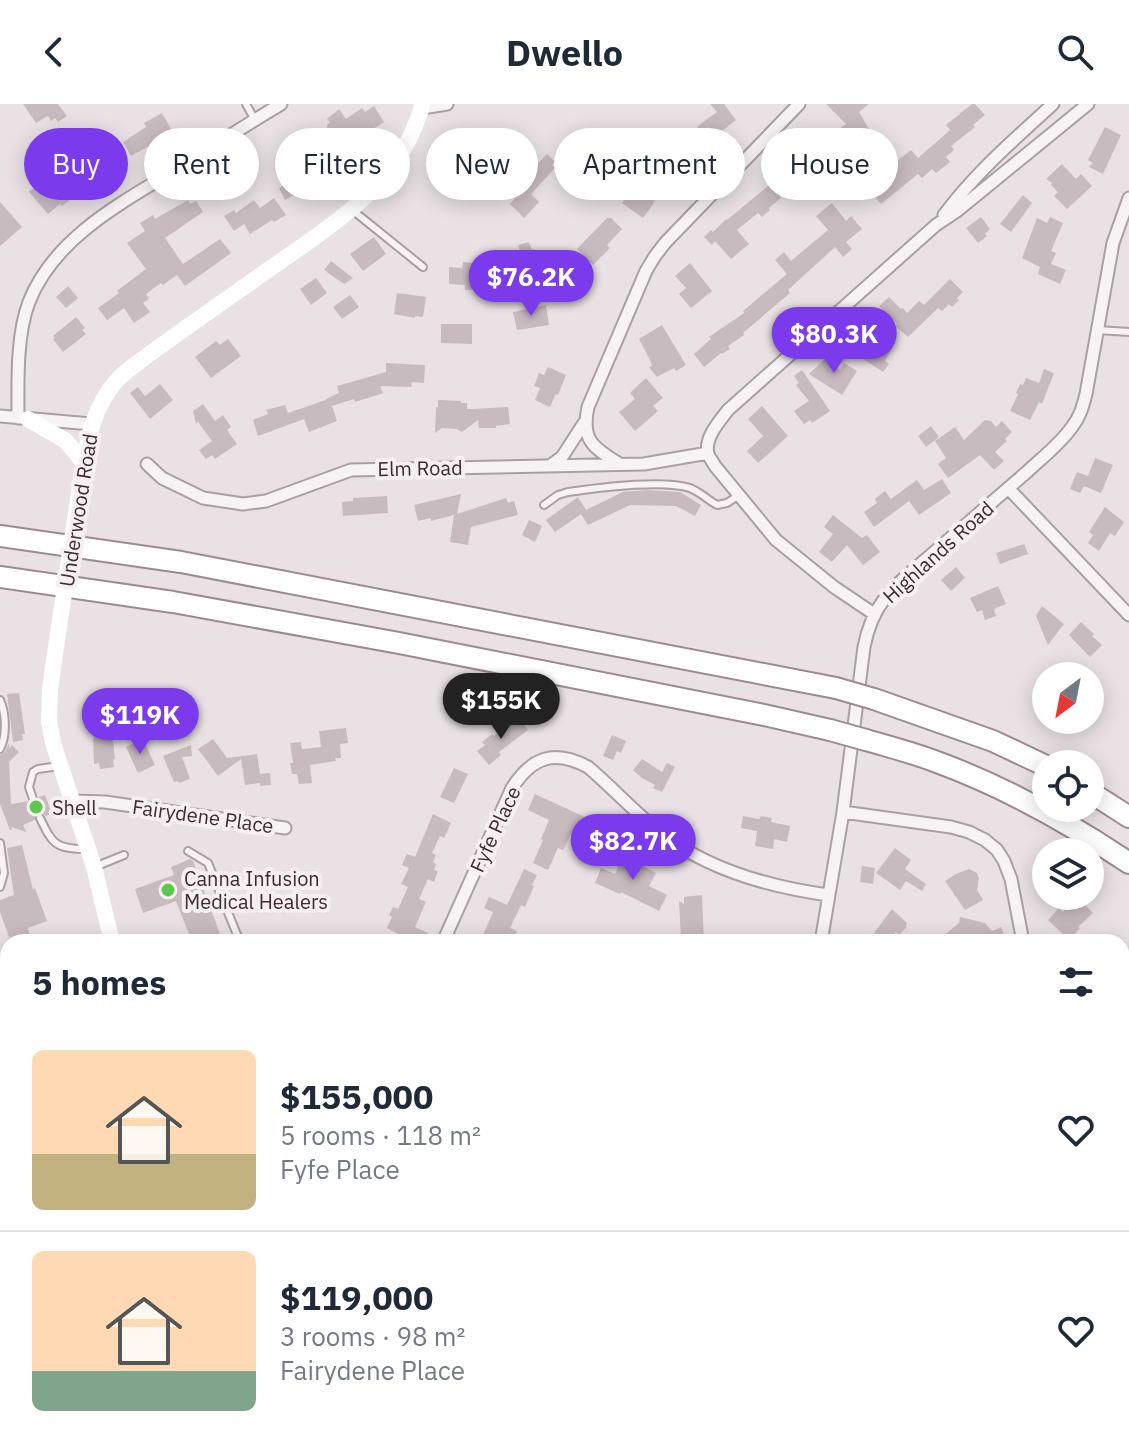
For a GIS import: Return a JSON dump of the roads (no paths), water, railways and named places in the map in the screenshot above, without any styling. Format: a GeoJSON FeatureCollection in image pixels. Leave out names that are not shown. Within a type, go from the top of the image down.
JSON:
{"type":"FeatureCollection","features":[{"type":"Feature","properties":{"kind":"highway"},"geometry":{"type":"LineString","coordinates":[[0,536],[196,565],[836,688],[993,741],[1032,759]]}},
{"type":"Feature","properties":{"kind":"highway"},"geometry":{"type":"LineString","coordinates":[[0,577],[173,602],[399,643],[830,730],[936,761],[1017,796],[1083,832],[1129,863]]}},
{"type":"Feature","properties":{"kind":"highway"},"geometry":{"type":"LineString","coordinates":[[1104,801],[1129,817]]}},
{"type":"Feature","properties":{"kind":"main road","name":"Underwood Road"},"geometry":{"type":"LineString","coordinates":[[110,934],[94,867],[60,766],[49,721],[50,689],[91,424],[100,404],[121,377],[351,209],[394,166],[422,106]]}},
{"type":"Feature","properties":{"kind":"main road"},"geometry":{"type":"LineString","coordinates":[[23,419],[66,441],[83,462]]}},
{"type":"Feature","properties":{"kind":"main road","name":"Underwood Road"},"geometry":{"type":"LineString","coordinates":[[105,912],[115,934]]}},
{"type":"Feature","properties":{"kind":"street"},"geometry":{"type":"LineString","coordinates":[[23,419],[18,379],[23,321],[41,278],[54,260],[102,216],[281,104]]}},
{"type":"Feature","properties":{"kind":"street"},"geometry":{"type":"LineString","coordinates":[[422,106],[447,104]]}},
{"type":"Feature","properties":{"kind":"street"},"geometry":{"type":"LineString","coordinates":[[619,464],[594,447],[586,433],[585,423],[588,407],[646,271],[665,243],[799,104]]}},
{"type":"Feature","properties":{"kind":"street"},"geometry":{"type":"LineString","coordinates":[[936,225],[993,159],[1053,104]]}},
{"type":"Feature","properties":{"kind":"street"},"geometry":{"type":"LineString","coordinates":[[874,614],[776,540],[715,466],[708,453],[708,441],[728,410],[936,225],[1088,104]]}},
{"type":"Feature","properties":{"kind":"street","name":"Highlands Road"},"geometry":{"type":"LineString","coordinates":[[822,934],[843,812],[868,628],[874,614],[894,587],[1059,443],[1072,428],[1086,394],[1113,243],[1129,198]]}},
{"type":"Feature","properties":{"kind":"street"},"geometry":{"type":"LineString","coordinates":[[0,416],[91,424]]}},
{"type":"Feature","properties":{"kind":"street"},"geometry":{"type":"LineString","coordinates":[[551,465],[562,457],[585,423]]}},
{"type":"Feature","properties":{"kind":"street","name":"Elm Road"},"geometry":{"type":"LineString","coordinates":[[147,464],[162,478],[203,498],[243,504],[266,501],[351,470],[644,464],[708,453]]}},
{"type":"Feature","properties":{"kind":"street"},"geometry":{"type":"LineString","coordinates":[[1008,488],[1129,615]]}},
{"type":"Feature","properties":{"kind":"street","name":"Fyfe Place"},"geometry":{"type":"LineString","coordinates":[[447,934],[512,788],[527,768],[555,757],[588,767],[661,834],[693,854],[741,876],[828,895]]}},
{"type":"Feature","properties":{"kind":"street","name":"Fairydene Place"},"geometry":{"type":"LineString","coordinates":[[73,801],[105,802],[285,828]]}},
{"type":"Feature","properties":{"kind":"street"},"geometry":{"type":"LineString","coordinates":[[843,812],[951,827],[985,840],[997,850],[1011,879],[1021,934]]}},
{"type":"Feature","properties":{"kind":"lane"},"geometry":{"type":"LineString","coordinates":[[246,104],[255,120]]}},
{"type":"Feature","properties":{"kind":"lane"},"geometry":{"type":"LineString","coordinates":[[351,209],[423,267]]}},
{"type":"Feature","properties":{"kind":"lane"},"geometry":{"type":"LineString","coordinates":[[1098,330],[1129,332]]}},
{"type":"Feature","properties":{"kind":"lane"},"geometry":{"type":"LineString","coordinates":[[544,505],[568,492],[651,485],[686,487],[717,505],[739,495]]}},
{"type":"Feature","properties":{"kind":"lane"},"geometry":{"type":"LineString","coordinates":[[0,700],[4,732],[0,749]]}},
{"type":"Feature","properties":{"kind":"lane"},"geometry":{"type":"LineString","coordinates":[[33,799],[29,787],[33,772],[60,766]]}},
{"type":"Feature","properties":{"kind":"lane"},"geometry":{"type":"LineString","coordinates":[[40,818],[54,844],[67,849],[88,849]]}},
{"type":"Feature","properties":{"kind":"lane"},"geometry":{"type":"LineString","coordinates":[[0,843],[4,873],[0,887]]}},
{"type":"Feature","properties":{"kind":"lane"},"geometry":{"type":"LineString","coordinates":[[188,851],[208,863],[237,934]]}},
{"type":"Feature","properties":{"kind":"lane"},"geometry":{"type":"LineString","coordinates":[[94,867],[124,855]]}},
{"type":"Feature","properties":{"kind":"place","name":"Shell"},"geometry":{"type":"Point","coordinates":[36,807]}},
{"type":"Feature","properties":{"kind":"place","name":"Canna Infusion Medical Healers"},"geometry":{"type":"Point","coordinates":[168,890]}}]}
